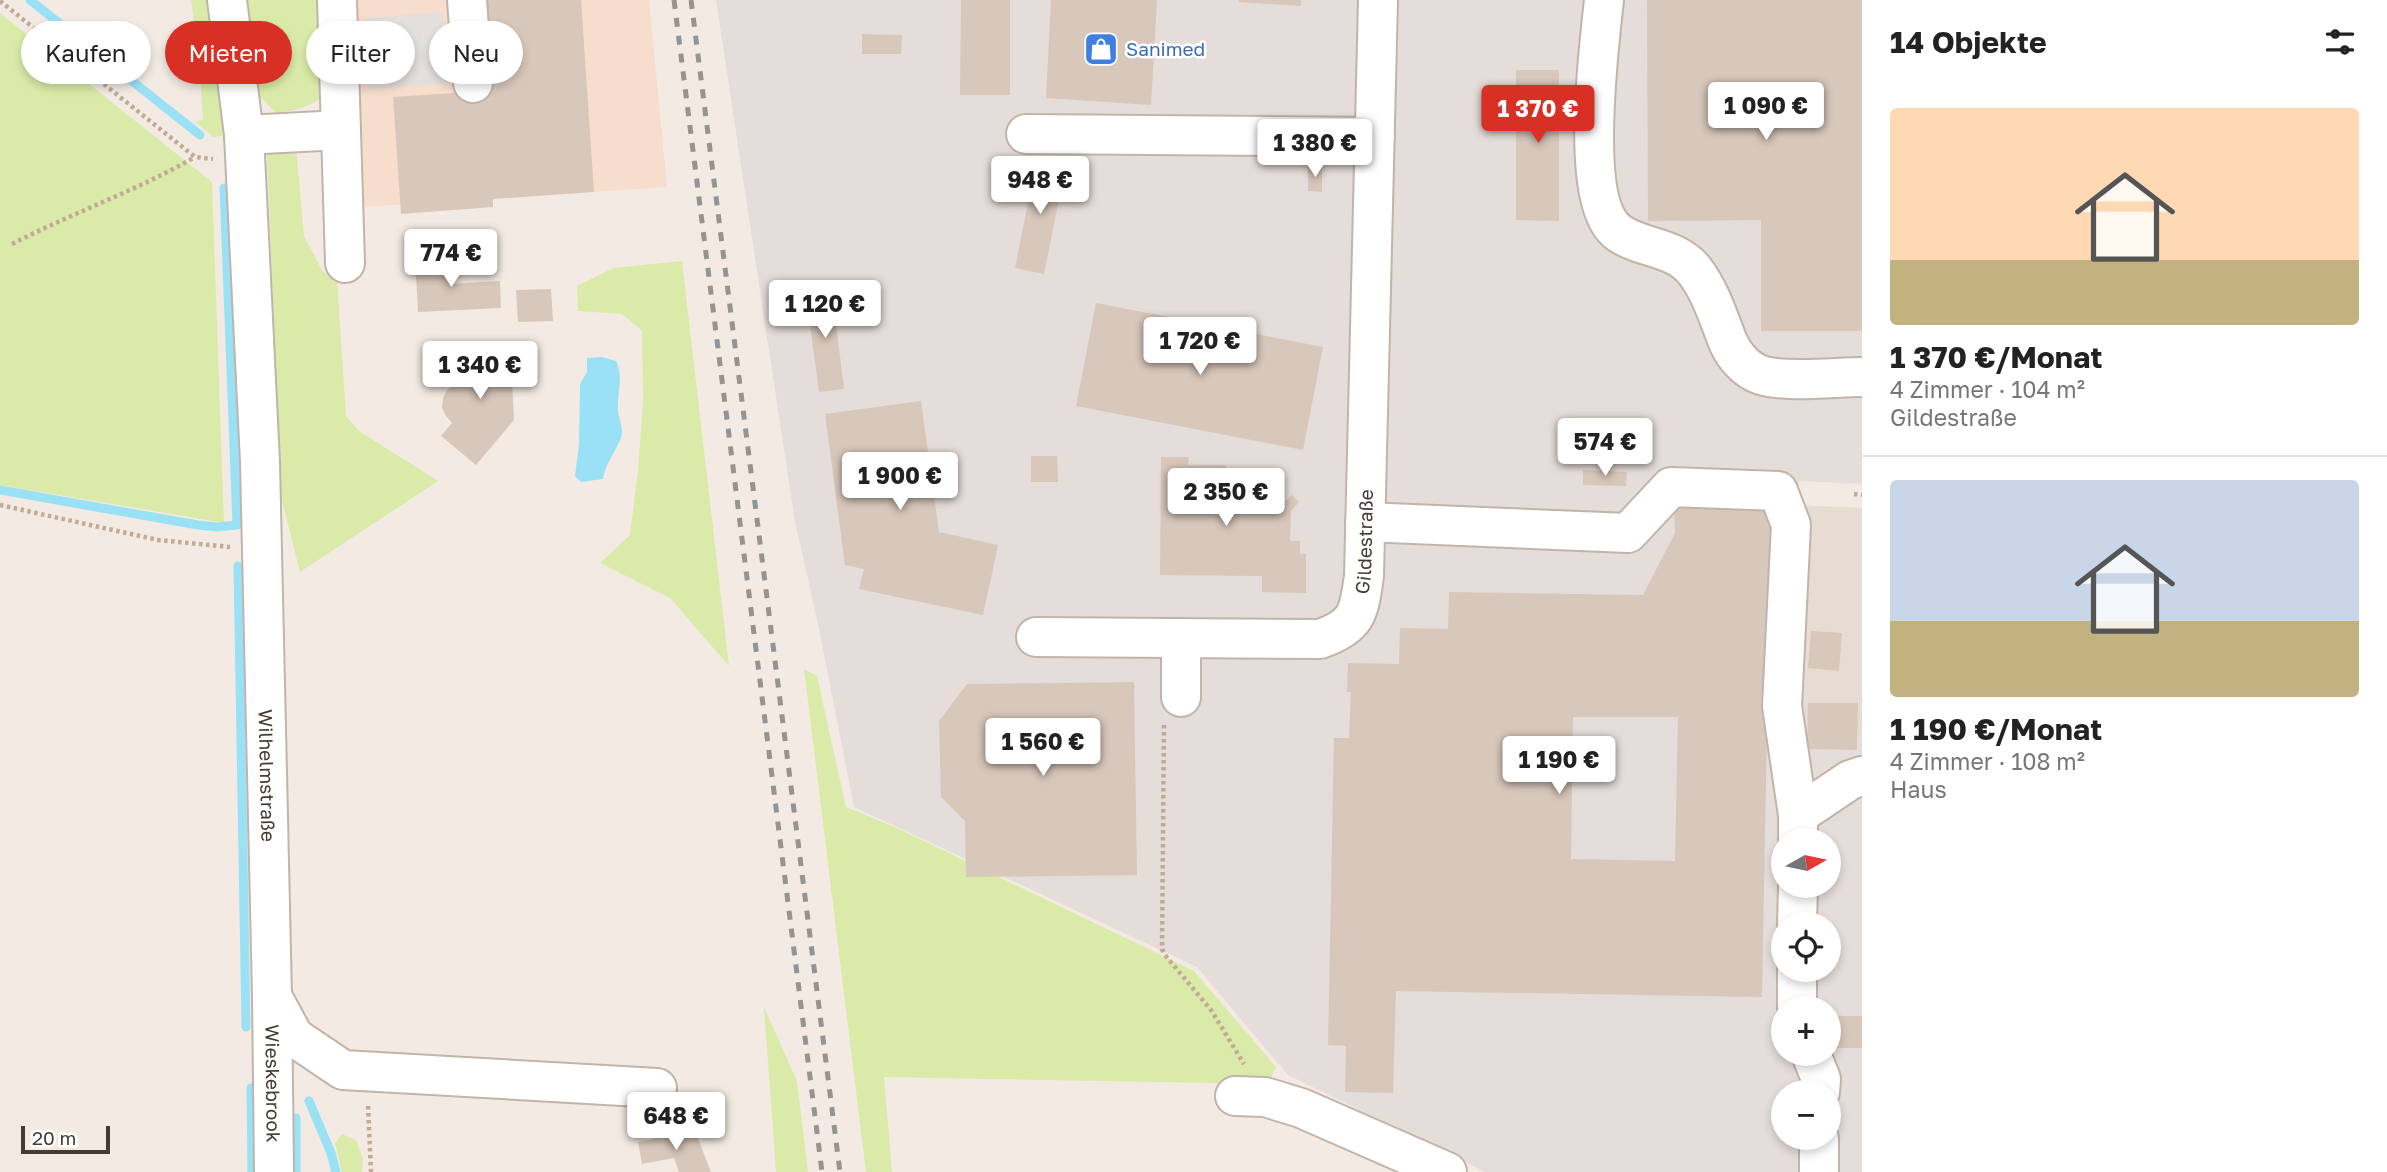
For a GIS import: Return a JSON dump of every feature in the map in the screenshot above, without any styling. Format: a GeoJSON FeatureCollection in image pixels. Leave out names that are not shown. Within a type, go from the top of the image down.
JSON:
{"type":"FeatureCollection","features":[{"type":"Feature","properties":{"kind":"street","name":"Wilhelmstraße"},"geometry":{"type":"LineString","coordinates":[[228,0],[245,148],[262,546],[272,996],[293,1037],[343,1070],[657,1088]]}},
{"type":"Feature","properties":{"kind":"street"},"geometry":{"type":"LineString","coordinates":[[337,0],[345,264]]}},
{"type":"Feature","properties":{"kind":"street"},"geometry":{"type":"LineString","coordinates":[[467,0],[469,21]]}},
{"type":"Feature","properties":{"kind":"street","name":"Gildestraße"},"geometry":{"type":"LineString","coordinates":[[1036,637],[1320,639],[1337,633],[1359,613],[1364,576],[1378,0]]}},
{"type":"Feature","properties":{"kind":"street"},"geometry":{"type":"LineString","coordinates":[[1604,0],[1597,79],[1595,175],[1598,198],[1605,217],[1618,233],[1671,252],[1693,269],[1716,306],[1729,345],[1743,365],[1761,375],[1788,378],[1862,377]]}},
{"type":"Feature","properties":{"kind":"street"},"geometry":{"type":"LineString","coordinates":[[245,148],[341,130]]}},
{"type":"Feature","properties":{"kind":"street"},"geometry":{"type":"LineString","coordinates":[[1026,134],[1375,137]]}},
{"type":"Feature","properties":{"kind":"street"},"geometry":{"type":"LineString","coordinates":[[1365,522],[1628,533],[1671,486],[1778,491],[1791,525],[1782,706],[1798,828]]}},
{"type":"Feature","properties":{"kind":"street"},"geometry":{"type":"LineString","coordinates":[[1181,638],[1181,697]]}},
{"type":"Feature","properties":{"kind":"street"},"geometry":{"type":"LineString","coordinates":[[1798,828],[1850,780],[1862,776]]}},
{"type":"Feature","properties":{"kind":"street","name":"Wieskebrook"},"geometry":{"type":"LineString","coordinates":[[272,996],[274,1172]]}},
{"type":"Feature","properties":{"kind":"street"},"geometry":{"type":"LineString","coordinates":[[1250,1097],[1301,1108],[1442,1171]]}},
{"type":"Feature","properties":{"kind":"street"},"geometry":{"type":"LineString","coordinates":[[1819,1150],[1819,1172]]}},
{"type":"Feature","properties":{"kind":"path"},"geometry":{"type":"LineString","coordinates":[[0,1],[195,157]]}},
{"type":"Feature","properties":{"kind":"path"},"geometry":{"type":"LineString","coordinates":[[12,244],[57,221],[163,175],[195,157],[245,148]]}},
{"type":"Feature","properties":{"kind":"path"},"geometry":{"type":"LineString","coordinates":[[1854,494],[1862,495]]}},
{"type":"Feature","properties":{"kind":"path"},"geometry":{"type":"LineString","coordinates":[[0,505],[158,540],[215,547],[262,546]]}},
{"type":"Feature","properties":{"kind":"path"},"geometry":{"type":"LineString","coordinates":[[1181,697],[1164,721],[1162,949],[1211,1010],[1250,1097]]}},
{"type":"Feature","properties":{"kind":"path"},"geometry":{"type":"LineString","coordinates":[[359,1071],[369,1110],[371,1172]]}},
{"type":"Feature","properties":{"kind":"shaded area"},"geometry":{"type":"Polygon","coordinates":[[[355,0],[649,0],[667,187],[363,207],[358,84],[415,84],[415,21],[356,21],[355,0]]]}},
{"type":"Feature","properties":{"kind":"shaded area"},"geometry":{"type":"Polygon","coordinates":[[[716,0],[1862,0],[1862,484],[1799,481],[1787,734],[1827,752],[1862,729],[1862,1172],[1485,1172],[1288,1075],[1197,967],[854,807],[795,522],[716,0]]]}},
{"type":"Feature","properties":{"kind":"shaded area"},"geometry":{"type":"Polygon","coordinates":[[[443,12],[444,21],[429,21],[429,84],[436,84],[370,89],[370,84],[415,84],[415,21],[364,21],[364,18],[443,12]]]}},
{"type":"Feature","properties":{"kind":"shaded area"},"geometry":{"type":"Polygon","coordinates":[[[1799,505],[1862,508],[1862,730],[1827,752],[1787,734],[1799,505]]]}},
{"type":"Feature","properties":{"kind":"green space"},"geometry":{"type":"Polygon","coordinates":[[[191,0],[213,0],[216,21],[194,21],[191,0]]]}},
{"type":"Feature","properties":{"kind":"green space"},"geometry":{"type":"Polygon","coordinates":[[[244,0],[329,0],[329,21],[306,21],[306,84],[329,84],[329,92],[304,107],[276,113],[258,95],[256,84],[292,84],[292,21],[247,21],[244,0]]]}},
{"type":"Feature","properties":{"kind":"green space"},"geometry":{"type":"Polygon","coordinates":[[[0,13],[21,30],[21,84],[89,84],[212,182],[224,523],[0,485],[0,13]]]}},
{"type":"Feature","properties":{"kind":"green space"},"geometry":{"type":"Polygon","coordinates":[[[201,84],[224,84],[230,135],[213,137],[196,122],[203,119],[201,84]]]}},
{"type":"Feature","properties":{"kind":"green space"},"geometry":{"type":"Polygon","coordinates":[[[272,145],[296,147],[304,236],[323,272],[337,278],[346,416],[359,431],[438,481],[300,572],[281,497],[267,155],[272,145]]]}},
{"type":"Feature","properties":{"kind":"green space"},"geometry":{"type":"Polygon","coordinates":[[[682,261],[729,666],[670,598],[600,563],[630,535],[643,401],[642,331],[622,314],[578,311],[577,286],[613,268],[682,261]]]}},
{"type":"Feature","properties":{"kind":"green space"},"geometry":{"type":"Polygon","coordinates":[[[804,669],[817,676],[846,807],[897,828],[1194,971],[1276,1067],[1268,1084],[884,1077],[892,1172],[866,1172],[804,669]]]}},
{"type":"Feature","properties":{"kind":"green space"},"geometry":{"type":"Polygon","coordinates":[[[764,1007],[797,1081],[808,1172],[776,1172],[764,1007]]]}},
{"type":"Feature","properties":{"kind":"green space"},"geometry":{"type":"Polygon","coordinates":[[[342,1134],[356,1140],[363,1159],[362,1172],[342,1172],[335,1143],[342,1134]]]}},
{"type":"Feature","properties":{"kind":"water"},"geometry":{"type":"Polygon","coordinates":[[[602,357],[616,361],[618,367],[618,411],[622,434],[603,479],[581,482],[575,476],[579,444],[580,384],[587,372],[587,358],[602,357]]]}},
{"type":"Feature","properties":{"kind":"building"},"geometry":{"type":"Polygon","coordinates":[[[479,0],[581,0],[594,192],[493,199],[493,207],[401,214],[393,97],[485,91],[485,84],[523,84],[523,21],[480,21],[479,0]]]}},
{"type":"Feature","properties":{"kind":"building"},"geometry":{"type":"Polygon","coordinates":[[[961,0],[1010,0],[1010,95],[960,95],[961,0]]]}},
{"type":"Feature","properties":{"kind":"building","name":"Sanimed"},"geometry":{"type":"Polygon","coordinates":[[[1051,0],[1157,0],[1151,105],[1046,98],[1051,0]]]}},
{"type":"Feature","properties":{"kind":"building","name":"Sanimed"},"geometry":{"type":"Polygon","coordinates":[[[1301,0],[1301,6],[1239,2],[1301,0]]]}},
{"type":"Feature","properties":{"kind":"building"},"geometry":{"type":"Polygon","coordinates":[[[1647,0],[1862,0],[1862,331],[1761,331],[1761,220],[1648,221],[1647,0]]]}},
{"type":"Feature","properties":{"kind":"building"},"geometry":{"type":"Polygon","coordinates":[[[862,34],[902,35],[901,54],[862,54],[862,34]]]}},
{"type":"Feature","properties":{"kind":"building"},"geometry":{"type":"Polygon","coordinates":[[[1516,70],[1559,70],[1559,221],[1516,220],[1516,70]]]}},
{"type":"Feature","properties":{"kind":"building"},"geometry":{"type":"Polygon","coordinates":[[[1037,158],[1066,164],[1044,274],[1015,268],[1037,158]]]}},
{"type":"Feature","properties":{"kind":"building"},"geometry":{"type":"Polygon","coordinates":[[[1308,167],[1322,167],[1322,192],[1308,191],[1308,167]]]}},
{"type":"Feature","properties":{"kind":"building"},"geometry":{"type":"Polygon","coordinates":[[[449,255],[450,284],[500,281],[501,308],[418,312],[415,257],[449,255]]]}},
{"type":"Feature","properties":{"kind":"building"},"geometry":{"type":"Polygon","coordinates":[[[805,287],[832,292],[844,389],[819,392],[805,287]]]}},
{"type":"Feature","properties":{"kind":"building"},"geometry":{"type":"Polygon","coordinates":[[[551,289],[553,321],[518,322],[516,290],[551,289]]]}},
{"type":"Feature","properties":{"kind":"building"},"geometry":{"type":"Polygon","coordinates":[[[1096,303],[1323,347],[1303,450],[1076,406],[1096,303]]]}},
{"type":"Feature","properties":{"kind":"building"},"geometry":{"type":"Polygon","coordinates":[[[510,343],[514,420],[476,465],[441,436],[452,423],[442,408],[443,398],[454,384],[464,381],[461,347],[510,343]]]}},
{"type":"Feature","properties":{"kind":"building"},"geometry":{"type":"Polygon","coordinates":[[[921,401],[939,532],[998,545],[983,615],[859,589],[864,569],[845,565],[825,414],[921,401]]]}},
{"type":"Feature","properties":{"kind":"building"},"geometry":{"type":"Polygon","coordinates":[[[1031,456],[1057,456],[1058,482],[1031,482],[1031,456]]]}},
{"type":"Feature","properties":{"kind":"building"},"geometry":{"type":"Polygon","coordinates":[[[1161,457],[1189,457],[1188,465],[1226,465],[1226,473],[1257,474],[1256,502],[1283,503],[1292,495],[1299,502],[1291,511],[1290,541],[1300,541],[1300,554],[1306,554],[1306,593],[1262,592],[1262,576],[1160,575],[1161,457]]]}},
{"type":"Feature","properties":{"kind":"building"},"geometry":{"type":"Polygon","coordinates":[[[1583,470],[1627,472],[1626,486],[1583,485],[1583,470]]]}},
{"type":"Feature","properties":{"kind":"building"},"geometry":{"type":"Polygon","coordinates":[[[1674,506],[1771,509],[1762,997],[1396,991],[1393,1093],[1345,1092],[1346,1046],[1328,1045],[1334,738],[1349,738],[1351,692],[1347,692],[1348,663],[1399,664],[1400,628],[1448,629],[1449,592],[1643,595],[1675,533],[1674,506]],[[1573,717],[1571,859],[1675,861],[1678,717],[1573,717]]]}},
{"type":"Feature","properties":{"kind":"building"},"geometry":{"type":"Polygon","coordinates":[[[1811,631],[1842,633],[1839,671],[1808,668],[1811,631]]]}},
{"type":"Feature","properties":{"kind":"building"},"geometry":{"type":"Polygon","coordinates":[[[1134,682],[1137,875],[966,877],[965,821],[941,797],[939,721],[967,684],[1134,682]]]}},
{"type":"Feature","properties":{"kind":"building"},"geometry":{"type":"Polygon","coordinates":[[[1808,703],[1858,703],[1857,750],[1807,749],[1808,703]]]}},
{"type":"Feature","properties":{"kind":"building"},"geometry":{"type":"Polygon","coordinates":[[[1841,1016],[1862,1016],[1862,1048],[1841,1048],[1841,1016]]]}},
{"type":"Feature","properties":{"kind":"building"},"geometry":{"type":"Polygon","coordinates":[[[695,1131],[711,1172],[679,1172],[674,1158],[642,1164],[638,1142],[695,1131]]]}},
{"type":"Feature","properties":{"kind":"waterway"},"geometry":{"type":"LineString","coordinates":[[30,0],[200,135]]}},
{"type":"Feature","properties":{"kind":"waterway"},"geometry":{"type":"LineString","coordinates":[[0,490],[198,525],[237,525],[224,188]]}},
{"type":"Feature","properties":{"kind":"waterway"},"geometry":{"type":"LineString","coordinates":[[238,566],[246,1027]]}},
{"type":"Feature","properties":{"kind":"waterway"},"geometry":{"type":"LineString","coordinates":[[251,1088],[252,1172]]}},
{"type":"Feature","properties":{"kind":"waterway"},"geometry":{"type":"LineString","coordinates":[[309,1101],[336,1172]]}},
{"type":"Feature","properties":{"kind":"waterway"},"geometry":{"type":"LineString","coordinates":[[296,1118],[296,1172]]}},
{"type":"Feature","properties":{"kind":"railway"},"geometry":{"type":"LineString","coordinates":[[674,0],[822,1172]]}},
{"type":"Feature","properties":{"kind":"railway"},"geometry":{"type":"LineString","coordinates":[[691,0],[840,1172]]}},
{"type":"Feature","properties":{"kind":"place","name":"Sanimed"},"geometry":{"type":"Point","coordinates":[1101,49]}}]}
